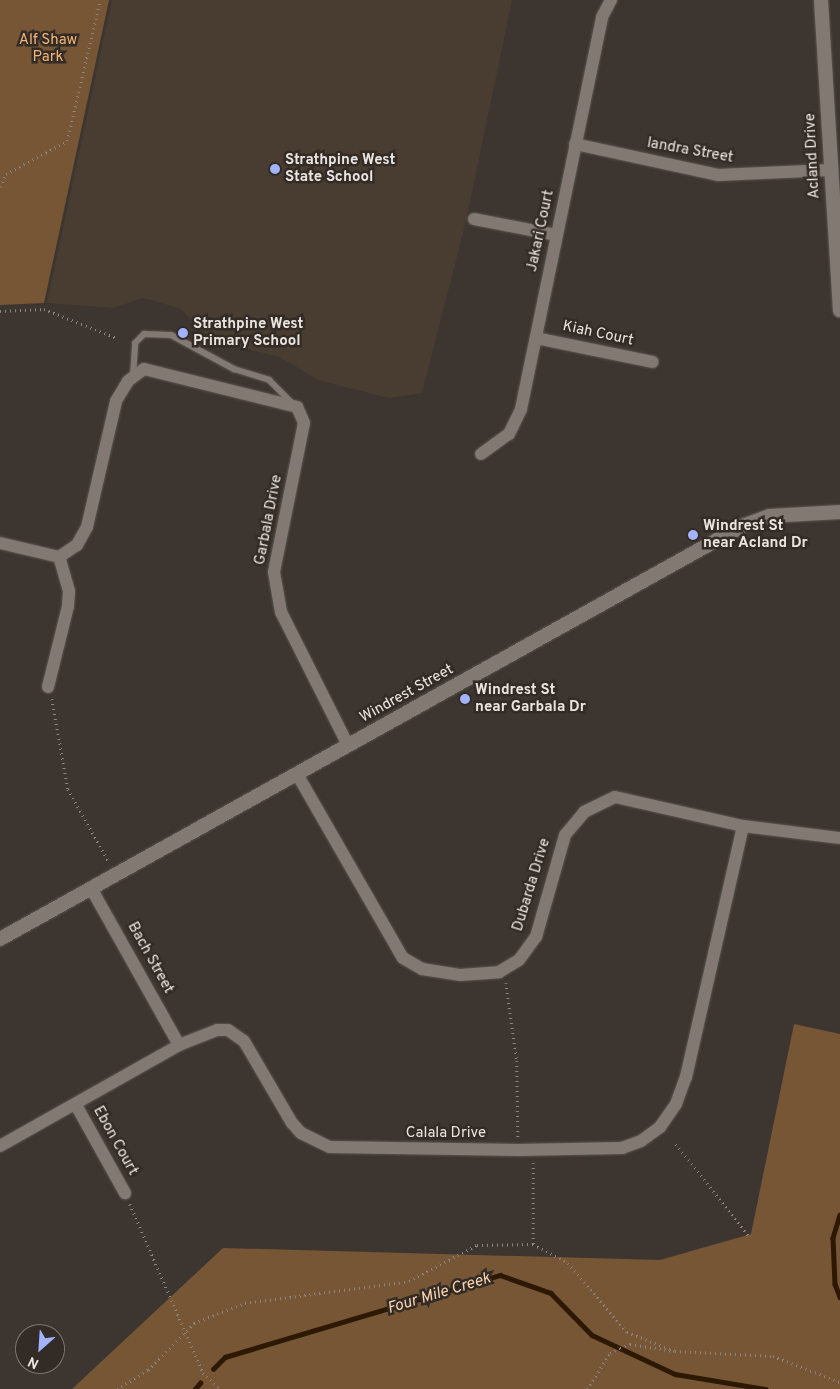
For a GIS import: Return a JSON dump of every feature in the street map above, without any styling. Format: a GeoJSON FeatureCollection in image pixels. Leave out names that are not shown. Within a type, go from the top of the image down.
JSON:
{"type":"FeatureCollection","features":[{"type":"Feature","properties":{"kind":"street","name":"Jakari Court"},"geometry":{"type":"LineString","coordinates":[[481,454],[509,434],[521,409],[602,17],[610,0]]}},
{"type":"Feature","properties":{"kind":"street","name":"Acland Drive"},"geometry":{"type":"LineString","coordinates":[[821,0],[840,310]]}},
{"type":"Feature","properties":{"kind":"street","name":"Iandra Street"},"geometry":{"type":"LineString","coordinates":[[575,144],[718,176],[830,170]]}},
{"type":"Feature","properties":{"kind":"street"},"geometry":{"type":"LineString","coordinates":[[474,219],[556,235]]}},
{"type":"Feature","properties":{"kind":"street","name":"Kiah Court"},"geometry":{"type":"LineString","coordinates":[[536,338],[653,362]]}},
{"type":"Feature","properties":{"kind":"street"},"geometry":{"type":"LineString","coordinates":[[0,543],[59,557],[77,545],[87,527],[116,400],[133,376],[144,369],[296,407]]}},
{"type":"Feature","properties":{"kind":"street","name":"Garbala Drive"},"geometry":{"type":"LineString","coordinates":[[296,407],[304,423],[274,572],[281,612],[348,745]]}},
{"type":"Feature","properties":{"kind":"street","name":"Windrest Street"},"geometry":{"type":"LineString","coordinates":[[0,939],[742,526],[769,516],[840,512]]}},
{"type":"Feature","properties":{"kind":"street"},"geometry":{"type":"LineString","coordinates":[[48,687],[69,598],[59,557]]}},
{"type":"Feature","properties":{"kind":"street","name":"Dubarda Drive"},"geometry":{"type":"LineString","coordinates":[[297,774],[403,958],[422,969],[460,975],[498,972],[519,960],[536,937],[565,835],[584,812],[615,797],[743,826],[840,838]]}},
{"type":"Feature","properties":{"kind":"street","name":"Calala Drive"},"geometry":{"type":"LineString","coordinates":[[0,1146],[204,1032],[228,1030],[244,1041],[301,1133],[330,1147],[518,1150],[622,1148],[641,1141],[660,1127],[676,1104],[686,1077],[743,826]]}},
{"type":"Feature","properties":{"kind":"street","name":"Bach Street"},"geometry":{"type":"LineString","coordinates":[[91,888],[179,1045]]}},
{"type":"Feature","properties":{"kind":"street","name":"Ebon Court"},"geometry":{"type":"LineString","coordinates":[[76,1105],[125,1193]]}},
{"type":"Feature","properties":{"kind":"lane","name":"Garbala Drive"},"geometry":{"type":"LineString","coordinates":[[133,376],[135,343],[144,334],[171,335],[234,369],[269,380],[296,407]]}},
{"type":"Feature","properties":{"kind":"path"},"geometry":{"type":"LineString","coordinates":[[0,187],[6,174],[67,141],[100,0]]}},
{"type":"Feature","properties":{"kind":"path"},"geometry":{"type":"LineString","coordinates":[[0,311],[44,310],[117,338]]}},
{"type":"Feature","properties":{"kind":"path"},"geometry":{"type":"LineString","coordinates":[[48,687],[58,713],[68,789],[109,862]]}},
{"type":"Feature","properties":{"kind":"path"},"geometry":{"type":"LineString","coordinates":[[506,982],[517,1060],[519,1162],[534,1162],[533,1244]]}},
{"type":"Feature","properties":{"kind":"path"},"geometry":{"type":"LineString","coordinates":[[676,1144],[748,1235]]}},
{"type":"Feature","properties":{"kind":"path"},"geometry":{"type":"LineString","coordinates":[[125,1193],[203,1373],[221,1389]]}},
{"type":"Feature","properties":{"kind":"path"},"geometry":{"type":"LineString","coordinates":[[117,1389],[148,1370],[185,1331],[245,1303],[408,1281],[477,1245],[533,1244],[568,1263],[627,1332],[675,1351]]}},
{"type":"Feature","properties":{"kind":"path"},"geometry":{"type":"LineString","coordinates":[[587,1389],[610,1353],[630,1344],[675,1351],[773,1356],[840,1382]]}},
{"type":"Feature","properties":{"kind":"shaded area","name":"Strathpine West State School"},"geometry":{"type":"Polygon","coordinates":[[[112,0],[512,0],[466,221],[422,393],[389,398],[318,380],[280,357],[212,340],[179,308],[143,298],[113,308],[47,303],[112,0]]]}},
{"type":"Feature","properties":{"kind":"green space","name":"Alf Shaw Park"},"geometry":{"type":"Polygon","coordinates":[[[0,0],[109,0],[44,303],[0,305],[0,0]]]}},
{"type":"Feature","properties":{"kind":"green space"},"geometry":{"type":"Polygon","coordinates":[[[794,1024],[840,1034],[840,1389],[72,1389],[223,1248],[660,1260],[751,1234],[794,1024]]]}},
{"type":"Feature","properties":{"kind":"waterway","name":"Four Mile Creek"},"geometry":{"type":"LineString","coordinates":[[840,1215],[833,1238],[835,1284],[840,1297]]}},
{"type":"Feature","properties":{"kind":"waterway","name":"Four Mile Creek"},"geometry":{"type":"LineString","coordinates":[[213,1369],[225,1357],[500,1275],[551,1293],[592,1335],[675,1374],[766,1389]]}},
{"type":"Feature","properties":{"kind":"waterway","name":"Four Mile Creek"},"geometry":{"type":"LineString","coordinates":[[195,1389],[200,1383]]}},
{"type":"Feature","properties":{"kind":"place","name":"Strathpine West State School"},"geometry":{"type":"Point","coordinates":[275,169]}},
{"type":"Feature","properties":{"kind":"place","name":"Strathpine West Primary School"},"geometry":{"type":"Point","coordinates":[183,333]}},
{"type":"Feature","properties":{"kind":"place","name":"Windrest St near Acland Dr"},"geometry":{"type":"Point","coordinates":[693,535]}},
{"type":"Feature","properties":{"kind":"place","name":"Windrest St near Garbala Dr"},"geometry":{"type":"Point","coordinates":[465,699]}}]}
